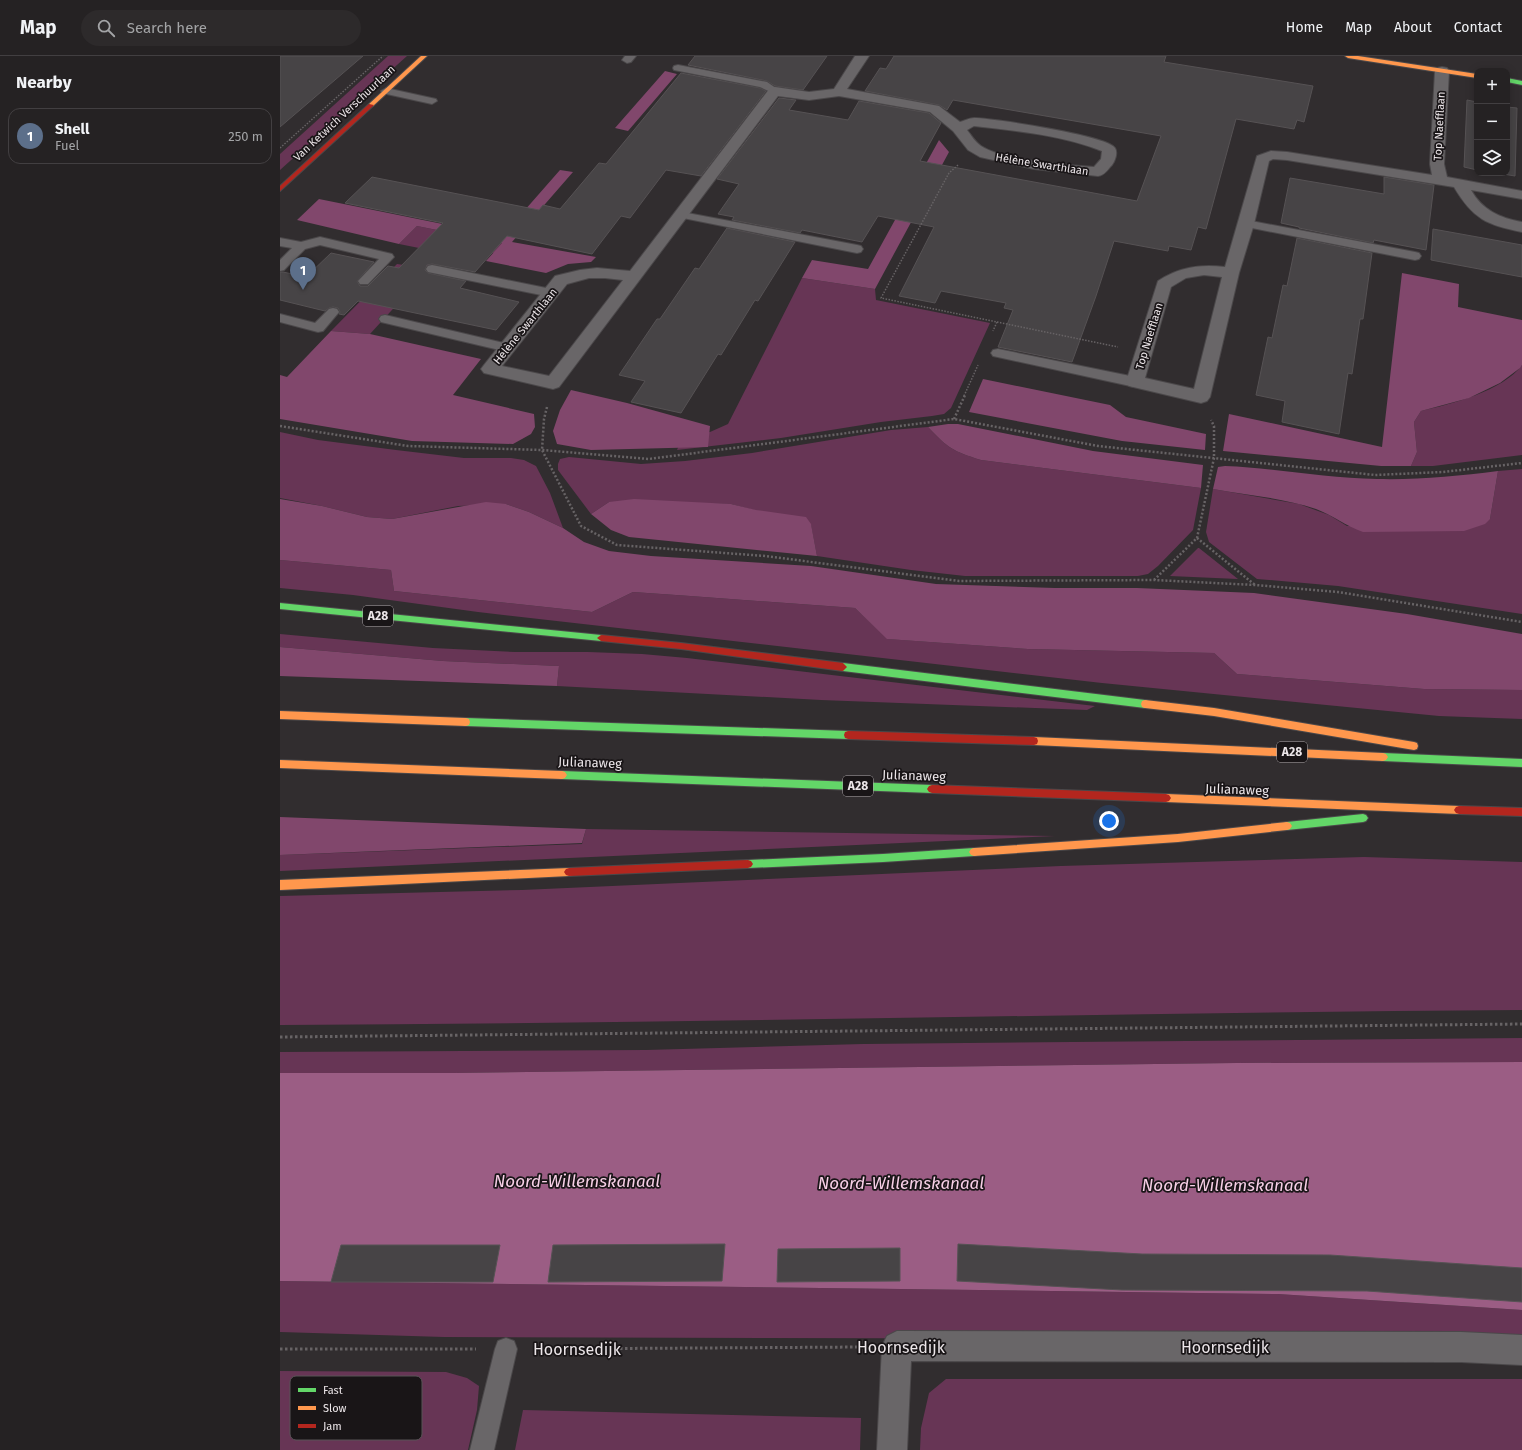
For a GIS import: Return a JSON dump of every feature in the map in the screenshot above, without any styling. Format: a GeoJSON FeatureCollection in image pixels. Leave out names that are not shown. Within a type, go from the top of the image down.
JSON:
{"type":"FeatureCollection","features":[{"type":"Feature","properties":{"kind":"main road","name":"Van Ketwich Verschuurlaan"},"geometry":{"type":"LineString","coordinates":[[280,188],[424,56]]}},
{"type":"Feature","properties":{"kind":"main road"},"geometry":{"type":"LineString","coordinates":[[1348,56],[1474,76]]}},
{"type":"Feature","properties":{"kind":"main road"},"geometry":{"type":"LineString","coordinates":[[1510,81],[1522,83]]}},
{"type":"Feature","properties":{"kind":"main road","name":"A28"},"geometry":{"type":"LineString","coordinates":[[280,606],[681,646],[1032,691],[1214,712],[1425,748]]}},
{"type":"Feature","properties":{"kind":"main road","name":"A28"},"geometry":{"type":"LineString","coordinates":[[280,715],[610,728],[1072,742],[1522,763]]}},
{"type":"Feature","properties":{"kind":"main road","name":"A28"},"geometry":{"type":"LineString","coordinates":[[1441,750],[1512,762]]}},
{"type":"Feature","properties":{"kind":"main road","name":"Julianaweg"},"geometry":{"type":"LineString","coordinates":[[280,764],[607,775],[1436,810],[1522,812]]}},
{"type":"Feature","properties":{"kind":"main road","name":"A28"},"geometry":{"type":"LineString","coordinates":[[280,884],[883,858],[1178,838],[1436,810]]}},
{"type":"Feature","properties":{"kind":"street"},"geometry":{"type":"LineString","coordinates":[[839,92],[862,56]]}},
{"type":"Feature","properties":{"kind":"street","name":"Top Naefflaan"},"geometry":{"type":"LineString","coordinates":[[1440,180],[1437,164],[1442,71]]}},
{"type":"Feature","properties":{"kind":"street"},"geometry":{"type":"LineString","coordinates":[[553,383],[775,91]]}},
{"type":"Feature","properties":{"kind":"street","name":"Hélène Swarthlaan"},"geometry":{"type":"LineString","coordinates":[[775,91],[809,96],[839,92],[934,109],[958,128],[977,149],[991,156],[1073,170],[1098,172],[1108,160],[1110,149],[1089,141],[1019,127],[973,122],[958,128]]}},
{"type":"Feature","properties":{"kind":"street","name":"Top Naefflaan"},"geometry":{"type":"LineString","coordinates":[[1231,273],[1209,270],[1189,272],[1175,276],[1164,285],[1134,382],[1201,397],[1231,273],[1246,224],[1262,159],[1271,155],[1287,156],[1440,180],[1522,195]]}},
{"type":"Feature","properties":{"kind":"street"},"geometry":{"type":"LineString","coordinates":[[1460,184],[1474,207],[1491,218],[1506,224],[1522,227]]}},
{"type":"Feature","properties":{"kind":"street","name":"Hélène Swarthlaan"},"geometry":{"type":"LineString","coordinates":[[553,383],[490,369],[561,280],[576,275],[612,272],[633,277]]}},
{"type":"Feature","properties":{"kind":"street"},"geometry":{"type":"LineString","coordinates":[[892,1450],[897,1346]]}},
{"type":"Feature","properties":{"kind":"street","name":"Hoornsedijk"},"geometry":{"type":"LineString","coordinates":[[897,1346],[1453,1347],[1522,1350]]}},
{"type":"Feature","properties":{"kind":"lane"},"geometry":{"type":"LineString","coordinates":[[678,68],[763,84],[775,91]]}},
{"type":"Feature","properties":{"kind":"lane"},"geometry":{"type":"LineString","coordinates":[[386,91],[432,101]]}},
{"type":"Feature","properties":{"kind":"lane"},"geometry":{"type":"LineString","coordinates":[[682,215],[858,249]]}},
{"type":"Feature","properties":{"kind":"lane"},"geometry":{"type":"LineString","coordinates":[[1246,224],[1415,256]]}},
{"type":"Feature","properties":{"kind":"lane"},"geometry":{"type":"LineString","coordinates":[[280,242],[301,246],[320,241],[388,257],[364,281]]}},
{"type":"Feature","properties":{"kind":"lane"},"geometry":{"type":"LineString","coordinates":[[280,267],[301,246]]}},
{"type":"Feature","properties":{"kind":"lane"},"geometry":{"type":"LineString","coordinates":[[432,269],[551,293]]}},
{"type":"Feature","properties":{"kind":"lane"},"geometry":{"type":"LineString","coordinates":[[280,318],[318,328],[333,312]]}},
{"type":"Feature","properties":{"kind":"lane"},"geometry":{"type":"LineString","coordinates":[[386,319],[508,348]]}},
{"type":"Feature","properties":{"kind":"lane"},"geometry":{"type":"LineString","coordinates":[[998,353],[1134,382]]}},
{"type":"Feature","properties":{"kind":"lane"},"geometry":{"type":"LineString","coordinates":[[482,1450],[506,1349]]}},
{"type":"Feature","properties":{"kind":"path","name":"Van Ketwich Verschuurlaan"},"geometry":{"type":"LineString","coordinates":[[280,148],[383,56]]}},
{"type":"Feature","properties":{"kind":"path"},"geometry":{"type":"LineString","coordinates":[[977,149],[949,173],[881,298],[1143,353]]}},
{"type":"Feature","properties":{"kind":"path"},"geometry":{"type":"LineString","coordinates":[[991,336],[997,322]]}},
{"type":"Feature","properties":{"kind":"path"},"geometry":{"type":"LineString","coordinates":[[954,419],[978,363]]}},
{"type":"Feature","properties":{"kind":"path"},"geometry":{"type":"LineString","coordinates":[[553,383],[544,419],[542,450],[581,526],[617,545],[765,556],[959,581],[1154,580],[1255,585],[1338,592],[1522,622]]}},
{"type":"Feature","properties":{"kind":"path"},"geometry":{"type":"LineString","coordinates":[[1154,580],[1197,538],[1214,458],[1214,426],[1201,397]]}},
{"type":"Feature","properties":{"kind":"path"},"geometry":{"type":"LineString","coordinates":[[280,426],[408,446],[542,450],[649,459],[954,419],[1098,446],[1375,475],[1443,472],[1522,463]]}},
{"type":"Feature","properties":{"kind":"path"},"geometry":{"type":"LineString","coordinates":[[1197,538],[1255,585]]}},
{"type":"Feature","properties":{"kind":"path"},"geometry":{"type":"LineString","coordinates":[[280,1036],[1522,1024]]}},
{"type":"Feature","properties":{"kind":"path","name":"Hoornsedijk"},"geometry":{"type":"LineString","coordinates":[[280,1349],[897,1346]]}},
{"type":"Feature","properties":{"kind":"shaded area"},"geometry":{"type":"Polygon","coordinates":[[[388,56],[407,56],[280,170],[280,154],[388,56]]]}},
{"type":"Feature","properties":{"kind":"shaded area"},"geometry":{"type":"Polygon","coordinates":[[[665,71],[677,74],[628,131],[615,128],[665,71]]]}},
{"type":"Feature","properties":{"kind":"shaded area"},"geometry":{"type":"Polygon","coordinates":[[[939,140],[949,152],[875,289],[802,278],[812,260],[868,269],[939,140]]]}},
{"type":"Feature","properties":{"kind":"shaded area"},"geometry":{"type":"Polygon","coordinates":[[[560,170],[573,172],[512,242],[596,257],[591,262],[568,264],[546,273],[486,261],[502,243],[417,226],[399,244],[297,220],[319,199],[502,236],[560,170]]]}},
{"type":"Feature","properties":{"kind":"shaded area"},"geometry":{"type":"Polygon","coordinates":[[[417,226],[502,243],[494,253],[482,250],[444,253],[370,334],[331,331],[397,264],[424,268],[439,252],[399,244],[417,226]]]}},
{"type":"Feature","properties":{"kind":"shaded area"},"geometry":{"type":"Polygon","coordinates":[[[1402,273],[1459,284],[1458,307],[1522,320],[1522,365],[1520,368],[1500,383],[1469,398],[1421,411],[1414,422],[1417,452],[1411,466],[1381,466],[1223,451],[1229,414],[1382,447],[1402,273]]]}},
{"type":"Feature","properties":{"kind":"shaded area"},"geometry":{"type":"Polygon","coordinates":[[[802,278],[875,289],[876,300],[990,323],[951,408],[944,414],[932,416],[881,422],[781,438],[677,450],[682,438],[710,432],[728,424],[802,278]]]}},
{"type":"Feature","properties":{"kind":"shaded area"},"geometry":{"type":"Polygon","coordinates":[[[331,331],[370,334],[481,359],[453,395],[534,414],[535,427],[531,434],[513,444],[412,441],[280,419],[280,375],[287,377],[331,331]]]}},
{"type":"Feature","properties":{"kind":"shaded area"},"geometry":{"type":"Polygon","coordinates":[[[1522,365],[1522,455],[1433,466],[1411,466],[1417,452],[1414,422],[1421,411],[1447,405],[1490,389],[1513,374],[1522,365]]]}},
{"type":"Feature","properties":{"kind":"shaded area"},"geometry":{"type":"Polygon","coordinates":[[[983,379],[1110,405],[1126,417],[1206,434],[1205,450],[1122,441],[969,412],[983,379]]]}},
{"type":"Feature","properties":{"kind":"shaded area"},"geometry":{"type":"Polygon","coordinates":[[[571,390],[627,403],[710,426],[708,447],[591,450],[557,444],[553,431],[560,410],[571,390]]]}},
{"type":"Feature","properties":{"kind":"shaded area"},"geometry":{"type":"Polygon","coordinates":[[[958,424],[1093,451],[1203,465],[1201,488],[981,460],[951,448],[928,427],[958,424]]]}},
{"type":"Feature","properties":{"kind":"shaded area"},"geometry":{"type":"Polygon","coordinates":[[[928,427],[951,448],[981,460],[1201,488],[1193,530],[1158,566],[1148,574],[1138,576],[965,576],[911,570],[817,556],[811,525],[731,504],[609,502],[591,514],[558,470],[560,459],[569,457],[641,464],[685,461],[752,453],[891,430],[928,427]]]}},
{"type":"Feature","properties":{"kind":"shaded area"},"geometry":{"type":"Polygon","coordinates":[[[280,432],[318,440],[464,458],[511,458],[524,460],[536,466],[550,493],[563,528],[529,512],[506,504],[458,506],[392,519],[367,517],[280,498],[280,432]]]}},
{"type":"Feature","properties":{"kind":"shaded area"},"geometry":{"type":"Polygon","coordinates":[[[1225,466],[1339,477],[1377,479],[1408,479],[1498,471],[1490,519],[1485,524],[1464,531],[1363,532],[1322,511],[1303,505],[1278,499],[1213,489],[1218,467],[1225,466]]]}},
{"type":"Feature","properties":{"kind":"shaded area"},"geometry":{"type":"Polygon","coordinates":[[[1522,469],[1522,614],[1338,586],[1257,579],[1209,542],[1206,532],[1213,489],[1299,504],[1329,515],[1347,526],[1490,519],[1498,471],[1522,469]]]}},
{"type":"Feature","properties":{"kind":"shaded area"},"geometry":{"type":"Polygon","coordinates":[[[280,499],[322,506],[367,517],[392,519],[486,502],[506,504],[529,512],[563,528],[584,542],[609,551],[651,556],[811,566],[936,584],[1055,588],[1137,588],[1254,593],[1407,614],[1522,634],[1522,690],[1424,689],[1237,674],[1214,653],[1028,649],[887,639],[855,608],[633,592],[592,612],[394,591],[391,570],[280,560],[280,499]]]}},
{"type":"Feature","properties":{"kind":"shaded area"},"geometry":{"type":"Polygon","coordinates":[[[634,499],[731,504],[756,510],[806,517],[811,524],[817,556],[629,537],[611,530],[591,514],[609,502],[634,499]]]}},
{"type":"Feature","properties":{"kind":"shaded area"},"geometry":{"type":"Polygon","coordinates":[[[1199,548],[1238,579],[1170,576],[1199,548]]]}},
{"type":"Feature","properties":{"kind":"shaded area"},"geometry":{"type":"Polygon","coordinates":[[[280,560],[391,570],[394,591],[592,612],[633,592],[855,608],[888,639],[1028,649],[1214,653],[1237,674],[1424,689],[1522,690],[1522,719],[1439,716],[1102,683],[478,612],[353,595],[280,588],[280,560]]]}},
{"type":"Feature","properties":{"kind":"shaded area"},"geometry":{"type":"Polygon","coordinates":[[[280,634],[433,648],[515,652],[642,654],[1095,706],[1087,710],[821,700],[557,686],[559,666],[443,661],[280,647],[280,634]]]}},
{"type":"Feature","properties":{"kind":"shaded area"},"geometry":{"type":"Polygon","coordinates":[[[280,647],[443,661],[559,666],[557,686],[280,676],[280,647]]]}},
{"type":"Feature","properties":{"kind":"shaded area"},"geometry":{"type":"Polygon","coordinates":[[[280,817],[586,829],[582,843],[280,855],[280,817]]]}},
{"type":"Feature","properties":{"kind":"shaded area"},"geometry":{"type":"Polygon","coordinates":[[[586,829],[1055,836],[280,871],[280,855],[582,844],[586,829]]]}},
{"type":"Feature","properties":{"kind":"shaded area"},"geometry":{"type":"Polygon","coordinates":[[[1364,857],[1522,862],[1522,1010],[280,1025],[280,896],[522,890],[1061,866],[1364,857]]]}},
{"type":"Feature","properties":{"kind":"shaded area"},"geometry":{"type":"Polygon","coordinates":[[[1522,1038],[1522,1062],[1236,1063],[454,1073],[280,1073],[280,1052],[646,1050],[863,1044],[1522,1038]]]}},
{"type":"Feature","properties":{"kind":"shaded area"},"geometry":{"type":"Polygon","coordinates":[[[280,1281],[1278,1294],[1522,1310],[1522,1340],[444,1337],[280,1332],[280,1281]]]}},
{"type":"Feature","properties":{"kind":"shaded area"},"geometry":{"type":"Polygon","coordinates":[[[280,1371],[446,1372],[467,1378],[479,1386],[477,1410],[468,1450],[280,1450],[280,1371]]]}},
{"type":"Feature","properties":{"kind":"shaded area"},"geometry":{"type":"Polygon","coordinates":[[[946,1379],[1522,1379],[1522,1450],[920,1450],[921,1428],[929,1393],[946,1379]]]}},
{"type":"Feature","properties":{"kind":"shaded area"},"geometry":{"type":"Polygon","coordinates":[[[523,1410],[861,1418],[860,1450],[515,1450],[523,1410]]]}},
{"type":"Feature","properties":{"kind":"water","name":"Noord-Willemskanaal"},"geometry":{"type":"Polygon","coordinates":[[[1522,1062],[1522,1310],[1278,1294],[280,1281],[280,1073],[454,1073],[1236,1063],[1522,1062]]]}},
{"type":"Feature","properties":{"kind":"building"},"geometry":{"type":"Polygon","coordinates":[[[280,56],[363,56],[280,127],[280,56]]]}},
{"type":"Feature","properties":{"kind":"building"},"geometry":{"type":"Polygon","coordinates":[[[695,56],[827,56],[803,90],[775,86],[767,81],[688,65],[695,56]]]}},
{"type":"Feature","properties":{"kind":"building"},"geometry":{"type":"Polygon","coordinates":[[[894,56],[1166,56],[1164,62],[1313,86],[1304,122],[1297,120],[1294,129],[1236,119],[1206,229],[1198,227],[1191,250],[1169,246],[1168,251],[1114,241],[1072,362],[998,347],[1013,310],[1004,308],[1006,303],[941,291],[935,303],[899,296],[934,227],[878,216],[862,242],[802,230],[800,233],[732,220],[734,217],[718,214],[739,184],[717,179],[779,98],[796,100],[789,110],[848,120],[859,101],[929,113],[941,123],[920,161],[1137,201],[1161,136],[953,100],[947,110],[939,105],[865,91],[880,68],[886,69],[894,56]]]}},
{"type":"Feature","properties":{"kind":"building"},"geometry":{"type":"Polygon","coordinates":[[[681,73],[760,88],[766,91],[701,176],[666,170],[630,218],[621,216],[592,254],[507,236],[475,272],[432,264],[427,265],[425,270],[428,273],[466,281],[460,288],[519,302],[496,330],[358,301],[344,315],[339,314],[340,312],[338,308],[333,307],[325,311],[280,300],[280,272],[306,277],[331,253],[374,262],[357,281],[360,286],[368,286],[388,266],[399,268],[443,223],[345,203],[372,177],[539,210],[543,205],[560,209],[599,163],[606,164],[681,73]]]}},
{"type":"Feature","properties":{"kind":"building"},"geometry":{"type":"Polygon","coordinates":[[[1467,100],[1474,101],[1474,169],[1464,167],[1467,100]]]}},
{"type":"Feature","properties":{"kind":"building"},"geometry":{"type":"Polygon","coordinates":[[[1510,107],[1517,108],[1515,176],[1510,175],[1510,107]]]}},
{"type":"Feature","properties":{"kind":"building"},"geometry":{"type":"Polygon","coordinates":[[[1384,177],[1434,185],[1426,250],[1374,240],[1373,243],[1281,223],[1290,178],[1384,194],[1384,177]]]}},
{"type":"Feature","properties":{"kind":"building"},"geometry":{"type":"Polygon","coordinates":[[[727,228],[795,242],[758,301],[755,300],[721,355],[718,354],[681,413],[631,402],[645,381],[619,375],[657,319],[660,319],[695,268],[699,269],[727,228]]]}},
{"type":"Feature","properties":{"kind":"building"},"geometry":{"type":"Polygon","coordinates":[[[1433,229],[1522,245],[1522,277],[1431,260],[1433,229]]]}},
{"type":"Feature","properties":{"kind":"building"},"geometry":{"type":"Polygon","coordinates":[[[1297,238],[1372,253],[1363,319],[1360,319],[1352,374],[1348,373],[1339,434],[1282,422],[1285,401],[1256,395],[1268,337],[1272,338],[1283,285],[1287,286],[1297,238]]]}},
{"type":"Feature","properties":{"kind":"building"},"geometry":{"type":"Polygon","coordinates":[[[725,1244],[722,1281],[548,1282],[553,1245],[725,1244]]]}},
{"type":"Feature","properties":{"kind":"building"},"geometry":{"type":"Polygon","coordinates":[[[958,1244],[1142,1254],[1330,1255],[1522,1268],[1522,1302],[1367,1291],[1122,1290],[957,1281],[958,1244]]]}},
{"type":"Feature","properties":{"kind":"building"},"geometry":{"type":"Polygon","coordinates":[[[341,1245],[500,1245],[493,1282],[331,1282],[341,1245]]]}},
{"type":"Feature","properties":{"kind":"building"},"geometry":{"type":"Polygon","coordinates":[[[900,1248],[900,1281],[777,1282],[778,1249],[900,1248]]]}},
{"type":"Feature","properties":{"kind":"traffic: fast"},"geometry":{"type":"LineString","coordinates":[[1510,81],[1522,83]]}},
{"type":"Feature","properties":{"kind":"traffic: fast"},"geometry":{"type":"LineString","coordinates":[[280,606],[601,638]]}},
{"type":"Feature","properties":{"kind":"traffic: fast"},"geometry":{"type":"LineString","coordinates":[[843,667],[1145,704]]}},
{"type":"Feature","properties":{"kind":"traffic: fast"},"geometry":{"type":"LineString","coordinates":[[466,722],[848,735]]}},
{"type":"Feature","properties":{"kind":"traffic: fast"},"geometry":{"type":"LineString","coordinates":[[1383,757],[1522,763]]}},
{"type":"Feature","properties":{"kind":"traffic: fast"},"geometry":{"type":"LineString","coordinates":[[562,775],[932,789]]}},
{"type":"Feature","properties":{"kind":"traffic: fast"},"geometry":{"type":"LineString","coordinates":[[1287,826],[1363,818]]}},
{"type":"Feature","properties":{"kind":"traffic: fast"},"geometry":{"type":"LineString","coordinates":[[748,864],[974,852]]}},
{"type":"Feature","properties":{"kind":"traffic: slow"},"geometry":{"type":"LineString","coordinates":[[371,105],[424,56]]}},
{"type":"Feature","properties":{"kind":"traffic: slow"},"geometry":{"type":"LineString","coordinates":[[1348,56],[1474,76]]}},
{"type":"Feature","properties":{"kind":"traffic: slow"},"geometry":{"type":"LineString","coordinates":[[1145,704],[1214,712],[1414,746]]}},
{"type":"Feature","properties":{"kind":"traffic: slow"},"geometry":{"type":"LineString","coordinates":[[280,715],[466,722]]}},
{"type":"Feature","properties":{"kind":"traffic: slow"},"geometry":{"type":"LineString","coordinates":[[1034,741],[1383,757]]}},
{"type":"Feature","properties":{"kind":"traffic: slow"},"geometry":{"type":"LineString","coordinates":[[280,764],[562,775]]}},
{"type":"Feature","properties":{"kind":"traffic: slow"},"geometry":{"type":"LineString","coordinates":[[1166,798],[1459,810]]}},
{"type":"Feature","properties":{"kind":"traffic: slow"},"geometry":{"type":"LineString","coordinates":[[974,852],[1178,838],[1287,826]]}},
{"type":"Feature","properties":{"kind":"traffic: slow"},"geometry":{"type":"LineString","coordinates":[[280,885],[569,872]]}},
{"type":"Feature","properties":{"kind":"traffic: jam"},"geometry":{"type":"LineString","coordinates":[[280,189],[371,105]]}},
{"type":"Feature","properties":{"kind":"traffic: jam"},"geometry":{"type":"LineString","coordinates":[[601,638],[681,646],[843,667]]}},
{"type":"Feature","properties":{"kind":"traffic: jam"},"geometry":{"type":"LineString","coordinates":[[848,735],[1034,741]]}},
{"type":"Feature","properties":{"kind":"traffic: jam"},"geometry":{"type":"LineString","coordinates":[[932,789],[1166,798]]}},
{"type":"Feature","properties":{"kind":"traffic: jam"},"geometry":{"type":"LineString","coordinates":[[1459,810],[1522,812]]}},
{"type":"Feature","properties":{"kind":"traffic: jam"},"geometry":{"type":"LineString","coordinates":[[569,872],[748,864]]}},
{"type":"Feature","properties":{"kind":"place","name":"Shell"},"geometry":{"type":"Point","coordinates":[303,290]}}]}
